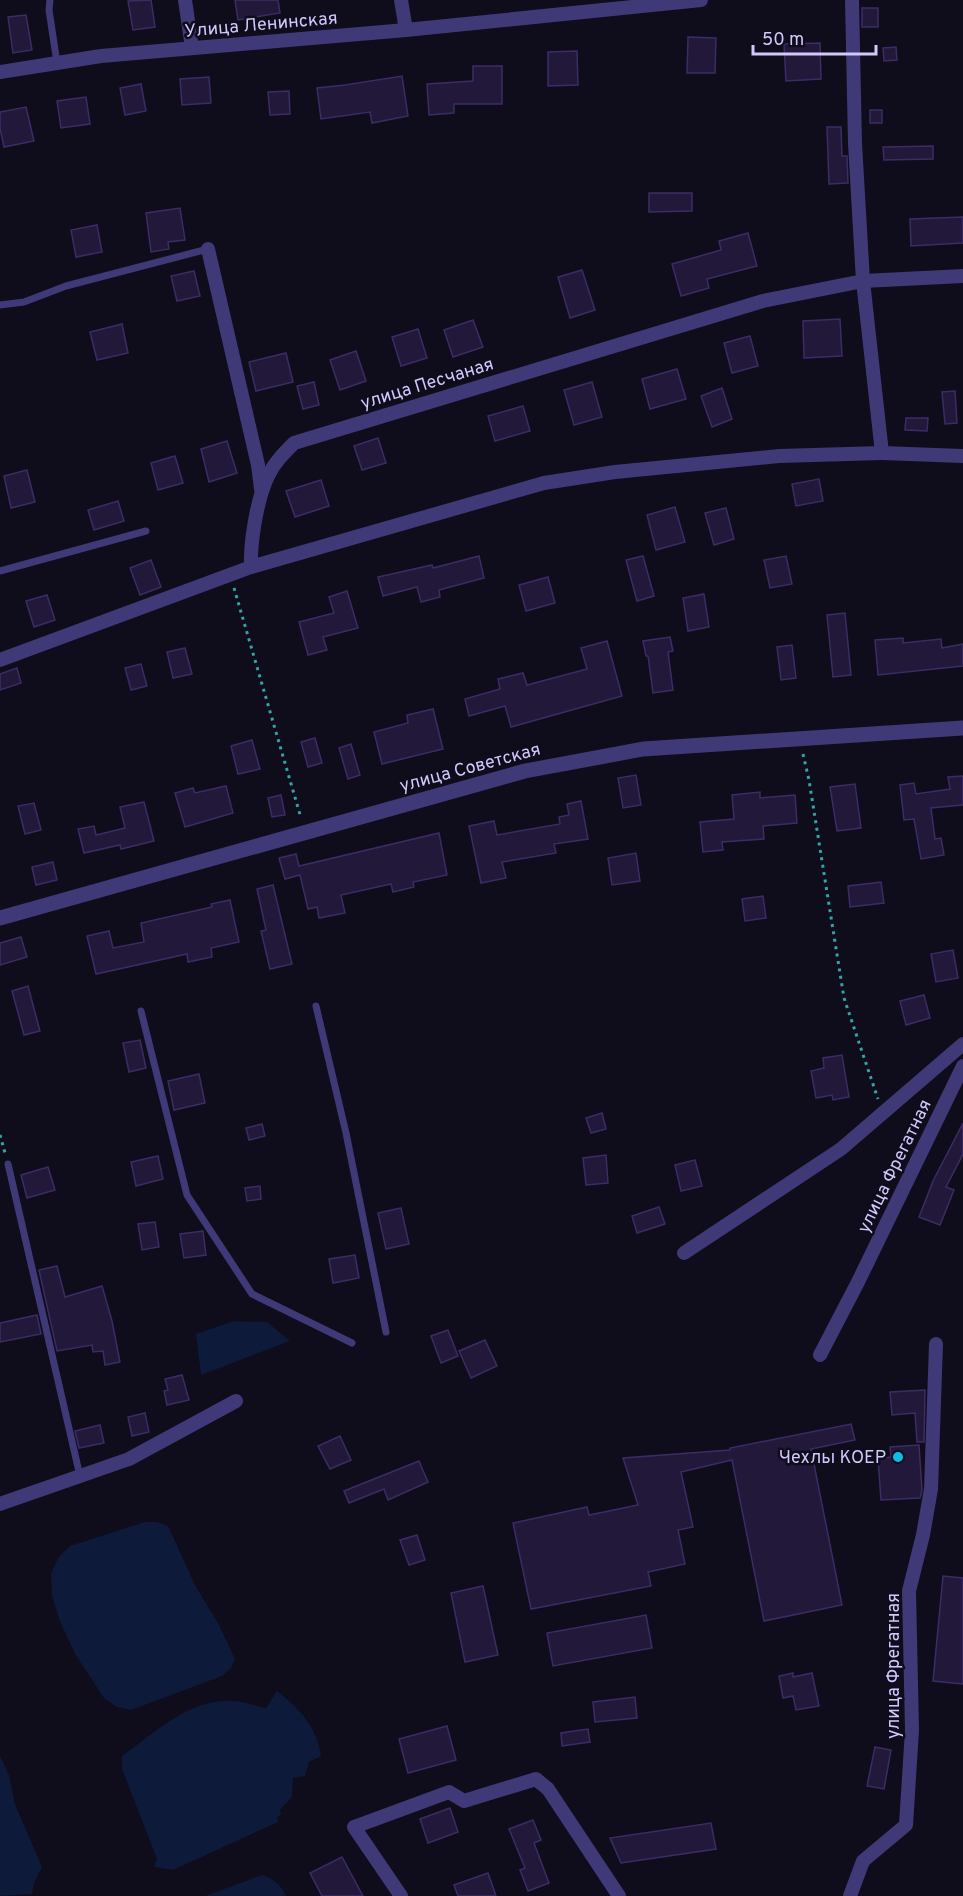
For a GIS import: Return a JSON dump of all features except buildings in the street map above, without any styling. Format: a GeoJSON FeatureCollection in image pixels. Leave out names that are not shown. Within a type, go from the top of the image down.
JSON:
{"type":"FeatureCollection","features":[{"type":"Feature","properties":{"kind":"street"},"geometry":{"type":"LineString","coordinates":[[185,0],[192,48]]}},
{"type":"Feature","properties":{"kind":"street"},"geometry":{"type":"LineString","coordinates":[[401,0],[406,30]]}},
{"type":"Feature","properties":{"kind":"street","name":"Улица Ленинская"},"geometry":{"type":"LineString","coordinates":[[0,72],[101,56],[406,30],[701,0]]}},
{"type":"Feature","properties":{"kind":"street"},"geometry":{"type":"LineString","coordinates":[[852,0],[855,143],[863,281],[882,453]]}},
{"type":"Feature","properties":{"kind":"street"},"geometry":{"type":"LineString","coordinates":[[208,249],[258,465],[262,497]]}},
{"type":"Feature","properties":{"kind":"street","name":"улица Песчаная"},"geometry":{"type":"LineString","coordinates":[[251,567],[250,553],[267,477],[279,458],[294,443],[763,301],[863,281],[963,276]]}},
{"type":"Feature","properties":{"kind":"street"},"geometry":{"type":"LineString","coordinates":[[0,660],[251,567],[544,483],[615,472],[779,456],[882,453],[963,456]]}},
{"type":"Feature","properties":{"kind":"street","name":"улица Советская"},"geometry":{"type":"LineString","coordinates":[[0,918],[536,769],[643,749],[963,728]]}},
{"type":"Feature","properties":{"kind":"street"},"geometry":{"type":"LineString","coordinates":[[684,1253],[841,1149],[963,1044]]}},
{"type":"Feature","properties":{"kind":"street","name":"улица Фрегатная"},"geometry":{"type":"LineString","coordinates":[[820,1355],[963,1066]]}},
{"type":"Feature","properties":{"kind":"street","name":"улица Фрегатная"},"geometry":{"type":"LineString","coordinates":[[850,1896],[863,1861],[906,1825],[912,1730],[909,1591],[923,1535],[931,1489],[936,1344]]}},
{"type":"Feature","properties":{"kind":"street"},"geometry":{"type":"LineString","coordinates":[[0,1504],[129,1459],[236,1401]]}},
{"type":"Feature","properties":{"kind":"street"},"geometry":{"type":"LineString","coordinates":[[401,1896],[354,1827],[449,1792],[464,1801],[536,1779],[548,1788],[619,1896]]}},
{"type":"Feature","properties":{"kind":"lane"},"geometry":{"type":"LineString","coordinates":[[50,0],[49,10],[57,63]]}},
{"type":"Feature","properties":{"kind":"lane"},"geometry":{"type":"LineString","coordinates":[[0,305],[24,302],[66,286],[208,249]]}},
{"type":"Feature","properties":{"kind":"lane"},"geometry":{"type":"LineString","coordinates":[[0,571],[146,531]]}},
{"type":"Feature","properties":{"kind":"lane"},"geometry":{"type":"LineString","coordinates":[[316,1006],[346,1133],[386,1332]]}},
{"type":"Feature","properties":{"kind":"lane"},"geometry":{"type":"LineString","coordinates":[[141,1011],[187,1195],[252,1294],[352,1342]]}},
{"type":"Feature","properties":{"kind":"lane"},"geometry":{"type":"LineString","coordinates":[[8,1164],[80,1476]]}},
{"type":"Feature","properties":{"kind":"path"},"geometry":{"type":"LineString","coordinates":[[231,575],[305,832]]}},
{"type":"Feature","properties":{"kind":"path"},"geometry":{"type":"LineString","coordinates":[[799,738],[809,780],[844,998],[883,1113]]}},
{"type":"Feature","properties":{"kind":"path"},"geometry":{"type":"LineString","coordinates":[[0,1134],[8,1164]]}},
{"type":"Feature","properties":{"kind":"water"},"geometry":{"type":"Polygon","coordinates":[[[234,1321],[267,1322],[290,1341],[201,1375],[196,1334],[234,1321]]]}},
{"type":"Feature","properties":{"kind":"water"},"geometry":{"type":"Polygon","coordinates":[[[145,1522],[157,1522],[168,1526],[195,1585],[219,1625],[235,1659],[231,1668],[222,1676],[131,1710],[117,1707],[104,1698],[75,1654],[59,1619],[52,1595],[51,1573],[59,1557],[70,1546],[145,1522]]]}},
{"type":"Feature","properties":{"kind":"water"},"geometry":{"type":"Polygon","coordinates":[[[277,1691],[306,1719],[316,1736],[321,1756],[309,1762],[305,1776],[293,1778],[292,1797],[280,1810],[281,1815],[277,1818],[278,1822],[173,1870],[154,1867],[157,1859],[122,1769],[122,1756],[174,1719],[202,1705],[237,1701],[266,1708],[277,1691]]]}},
{"type":"Feature","properties":{"kind":"water"},"geometry":{"type":"Polygon","coordinates":[[[0,1756],[9,1775],[15,1804],[42,1867],[34,1883],[32,1894],[0,1896],[0,1756]]]}},
{"type":"Feature","properties":{"kind":"water"},"geometry":{"type":"Polygon","coordinates":[[[262,1875],[276,1882],[286,1896],[205,1896],[262,1875]]]}},
{"type":"Feature","properties":{"kind":"place","name":"Чехлы КОЕР"},"geometry":{"type":"Point","coordinates":[898,1457]}}]}
